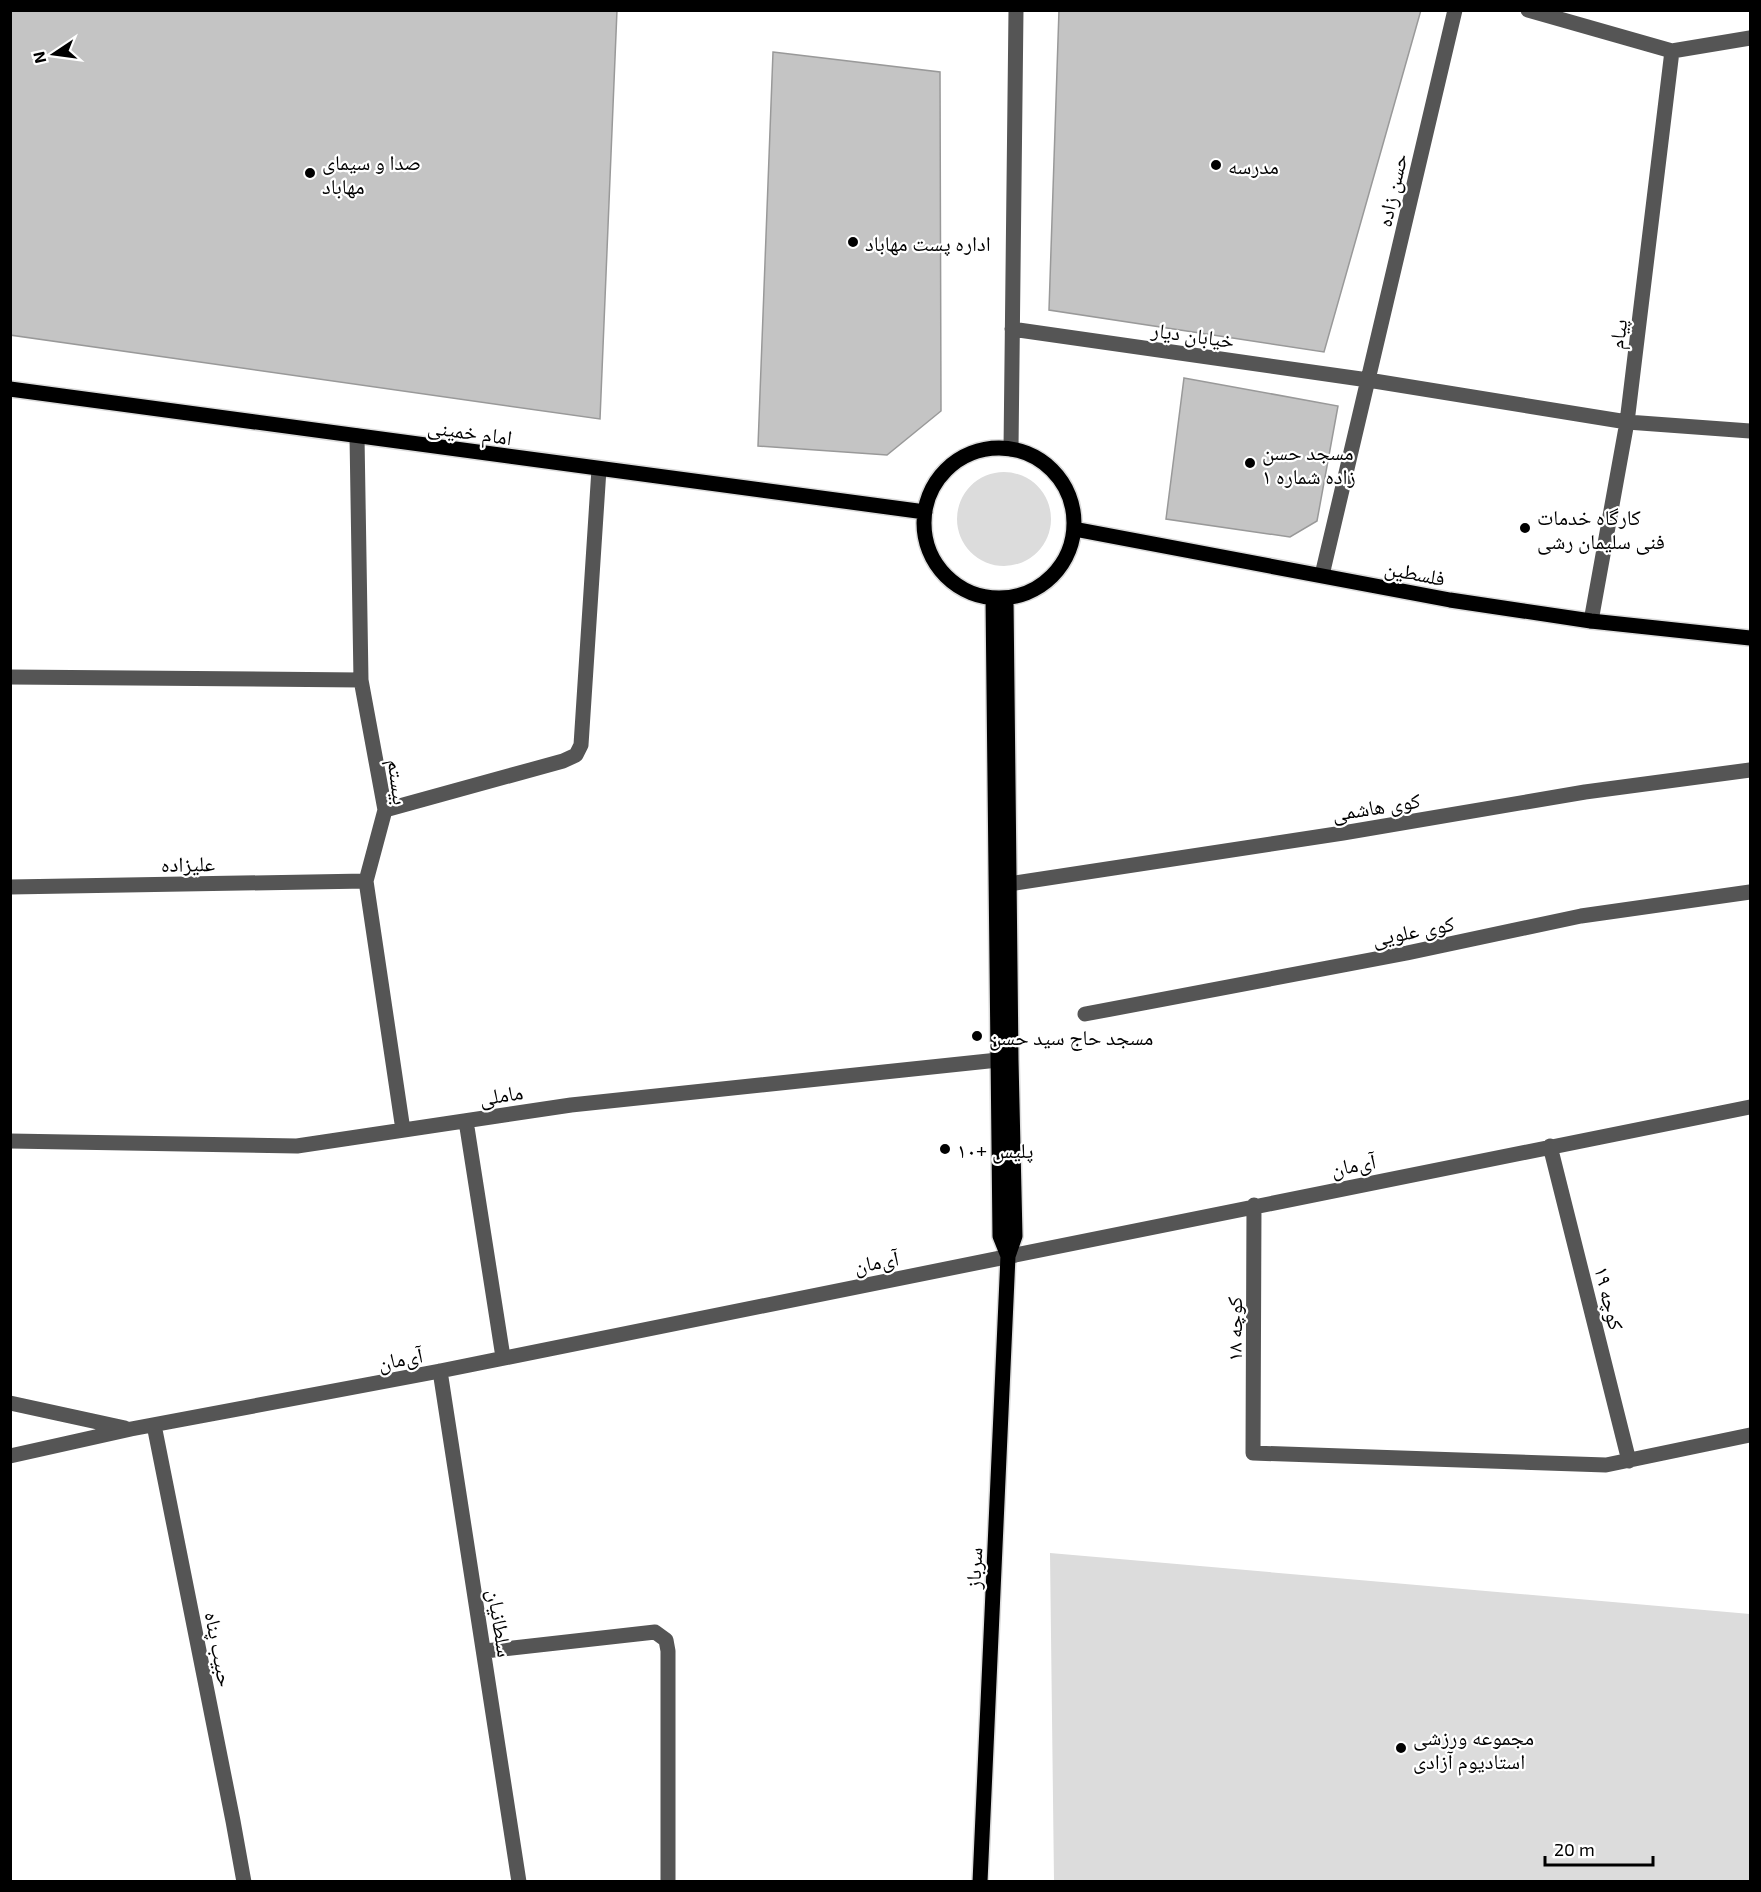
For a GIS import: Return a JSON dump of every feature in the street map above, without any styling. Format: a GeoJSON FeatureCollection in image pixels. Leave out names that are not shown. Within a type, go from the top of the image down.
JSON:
{"type":"FeatureCollection","features":[{"type":"Feature","properties":{"kind":"main road","name":"امام خمینی"},"geometry":{"type":"LineString","coordinates":[[10,390],[925,512]]}},
{"type":"Feature","properties":{"kind":"main road"},"geometry":{"type":"LineString","coordinates":[[988,448],[1011,449],[1032,456],[1050,468],[1064,486],[1072,507],[1074,529],[1068,552],[1056,572],[1038,587],[1016,596],[1000,598],[969,592],[949,579],[933,559],[925,536],[925,512],[932,489],[946,470],[965,455],[988,448]]}},
{"type":"Feature","properties":{"kind":"main road","name":"فلسطین"},"geometry":{"type":"LineString","coordinates":[[1074,529],[1450,600],[1591,621],[1750,638]]}},
{"type":"Feature","properties":{"kind":"main road"},"geometry":{"type":"LineString","coordinates":[[1000,598],[1010,884],[1015,1236],[1008,1256]]}},
{"type":"Feature","properties":{"kind":"main road"},"geometry":{"type":"LineString","coordinates":[[1000,598],[998,1060],[1000,1236],[1008,1256]]}},
{"type":"Feature","properties":{"kind":"main road","name":"سرباز"},"geometry":{"type":"LineString","coordinates":[[980,1881],[1008,1256]]}},
{"type":"Feature","properties":{"kind":"street"},"geometry":{"type":"LineString","coordinates":[[1011,449],[1016,10]]}},
{"type":"Feature","properties":{"kind":"street","name":"حسن زاده"},"geometry":{"type":"LineString","coordinates":[[1322,575],[1455,10]]}},
{"type":"Feature","properties":{"kind":"street"},"geometry":{"type":"LineString","coordinates":[[1528,10],[1672,51],[1750,38]]}},
{"type":"Feature","properties":{"kind":"street","name":"پیام"},"geometry":{"type":"LineString","coordinates":[[1591,621],[1627,422],[1672,51]]}},
{"type":"Feature","properties":{"kind":"street","name":"خیابان دیار"},"geometry":{"type":"LineString","coordinates":[[1012,329],[1368,380],[1627,422],[1750,431]]}},
{"type":"Feature","properties":{"kind":"street","name":"بیستم"},"geometry":{"type":"LineString","coordinates":[[357,436],[361,680],[385,810],[366,881],[404,1130]]}},
{"type":"Feature","properties":{"kind":"street"},"geometry":{"type":"LineString","coordinates":[[385,810],[576,756],[582,745],[598,469]]}},
{"type":"Feature","properties":{"kind":"street"},"geometry":{"type":"LineString","coordinates":[[10,677],[361,680]]}},
{"type":"Feature","properties":{"kind":"street","name":"کوی هاشمی"},"geometry":{"type":"LineString","coordinates":[[1010,884],[1343,833],[1585,792],[1750,770]]}},
{"type":"Feature","properties":{"kind":"street","name":"علیزاده"},"geometry":{"type":"LineString","coordinates":[[10,886],[366,881]]}},
{"type":"Feature","properties":{"kind":"street","name":"کوی علویی"},"geometry":{"type":"LineString","coordinates":[[1085,1014],[1407,953],[1581,916],[1750,892]]}},
{"type":"Feature","properties":{"kind":"street","name":"ماملی"},"geometry":{"type":"LineString","coordinates":[[10,1142],[297,1146],[572,1105],[998,1060]]}},
{"type":"Feature","properties":{"kind":"street","name":"آی‌مان"},"geometry":{"type":"LineString","coordinates":[[10,1456],[131,1429],[440,1371],[1254,1205],[1750,1107]]}},
{"type":"Feature","properties":{"kind":"street"},"geometry":{"type":"LineString","coordinates":[[466,1121],[502,1357]]}},
{"type":"Feature","properties":{"kind":"street","name":"کوچه ۱۹"},"geometry":{"type":"LineString","coordinates":[[1550,1146],[1629,1461]]}},
{"type":"Feature","properties":{"kind":"street","name":"کوچه ۱۸"},"geometry":{"type":"LineString","coordinates":[[1254,1205],[1253,1453],[1606,1465],[1629,1461]]}},
{"type":"Feature","properties":{"kind":"street","name":"سلطانیان"},"geometry":{"type":"LineString","coordinates":[[440,1371],[519,1881]]}},
{"type":"Feature","properties":{"kind":"street"},"geometry":{"type":"LineString","coordinates":[[10,1403],[131,1429]]}},
{"type":"Feature","properties":{"kind":"street","name":"حبیب پناه"},"geometry":{"type":"LineString","coordinates":[[154,1425],[243,1881]]}},
{"type":"Feature","properties":{"kind":"street"},"geometry":{"type":"LineString","coordinates":[[1629,1461],[1750,1435]]}},
{"type":"Feature","properties":{"kind":"street"},"geometry":{"type":"LineString","coordinates":[[485,1651],[655,1632],[666,1640],[668,1651],[668,1881]]}},
{"type":"Feature","properties":{"kind":"shaded area"},"geometry":{"type":"Polygon","coordinates":[[[1004,472],[1022,476],[1037,486],[1047,501],[1051,519],[1047,537],[1037,552],[1022,562],[1004,566],[986,562],[971,552],[961,537],[957,519],[961,501],[971,486],[986,476],[1004,472]]]}},
{"type":"Feature","properties":{"kind":"shaded area","name":"مجموعه ورزشی استادیوم آزادی"},"geometry":{"type":"Polygon","coordinates":[[[1050,1553],[1750,1614],[1750,1881],[1054,1881],[1050,1553]]]}},
{"type":"Feature","properties":{"kind":"building","name":"صدا و سیمای مهاباد"},"geometry":{"type":"Polygon","coordinates":[[[10,10],[617,10],[600,419],[10,335],[10,10]]]}},
{"type":"Feature","properties":{"kind":"building","name":"مدرسه"},"geometry":{"type":"Polygon","coordinates":[[[1059,10],[1421,10],[1324,352],[1049,310],[1059,10]]]}},
{"type":"Feature","properties":{"kind":"building","name":"اداره پست مهاباد"},"geometry":{"type":"Polygon","coordinates":[[[773,52],[940,72],[941,411],[887,455],[758,446],[773,52]]]}},
{"type":"Feature","properties":{"kind":"building","name":"مسجد حسن زاده شماره ۱"},"geometry":{"type":"Polygon","coordinates":[[[1184,378],[1338,406],[1317,521],[1290,537],[1166,519],[1184,378]]]}},
{"type":"Feature","properties":{"kind":"place","name":"مدرسه"},"geometry":{"type":"Point","coordinates":[1216,165]}},
{"type":"Feature","properties":{"kind":"place","name":"صدا و سیمای مهاباد"},"geometry":{"type":"Point","coordinates":[310,173]}},
{"type":"Feature","properties":{"kind":"place","name":"اداره پست مهاباد"},"geometry":{"type":"Point","coordinates":[853,242]}},
{"type":"Feature","properties":{"kind":"place","name":"مسجد حسن زاده شماره ۱"},"geometry":{"type":"Point","coordinates":[1250,463]}},
{"type":"Feature","properties":{"kind":"place","name":"کارگاه خدمات فنی سلیمان رشی"},"geometry":{"type":"Point","coordinates":[1525,528]}},
{"type":"Feature","properties":{"kind":"place","name":"مسجد حاج سید حسن"},"geometry":{"type":"Point","coordinates":[977,1036]}},
{"type":"Feature","properties":{"kind":"place","name":"پلیس +۱۰"},"geometry":{"type":"Point","coordinates":[945,1149]}},
{"type":"Feature","properties":{"kind":"place","name":"مجموعه ورزشی استادیوم آزادی"},"geometry":{"type":"Point","coordinates":[1401,1748]}}]}
